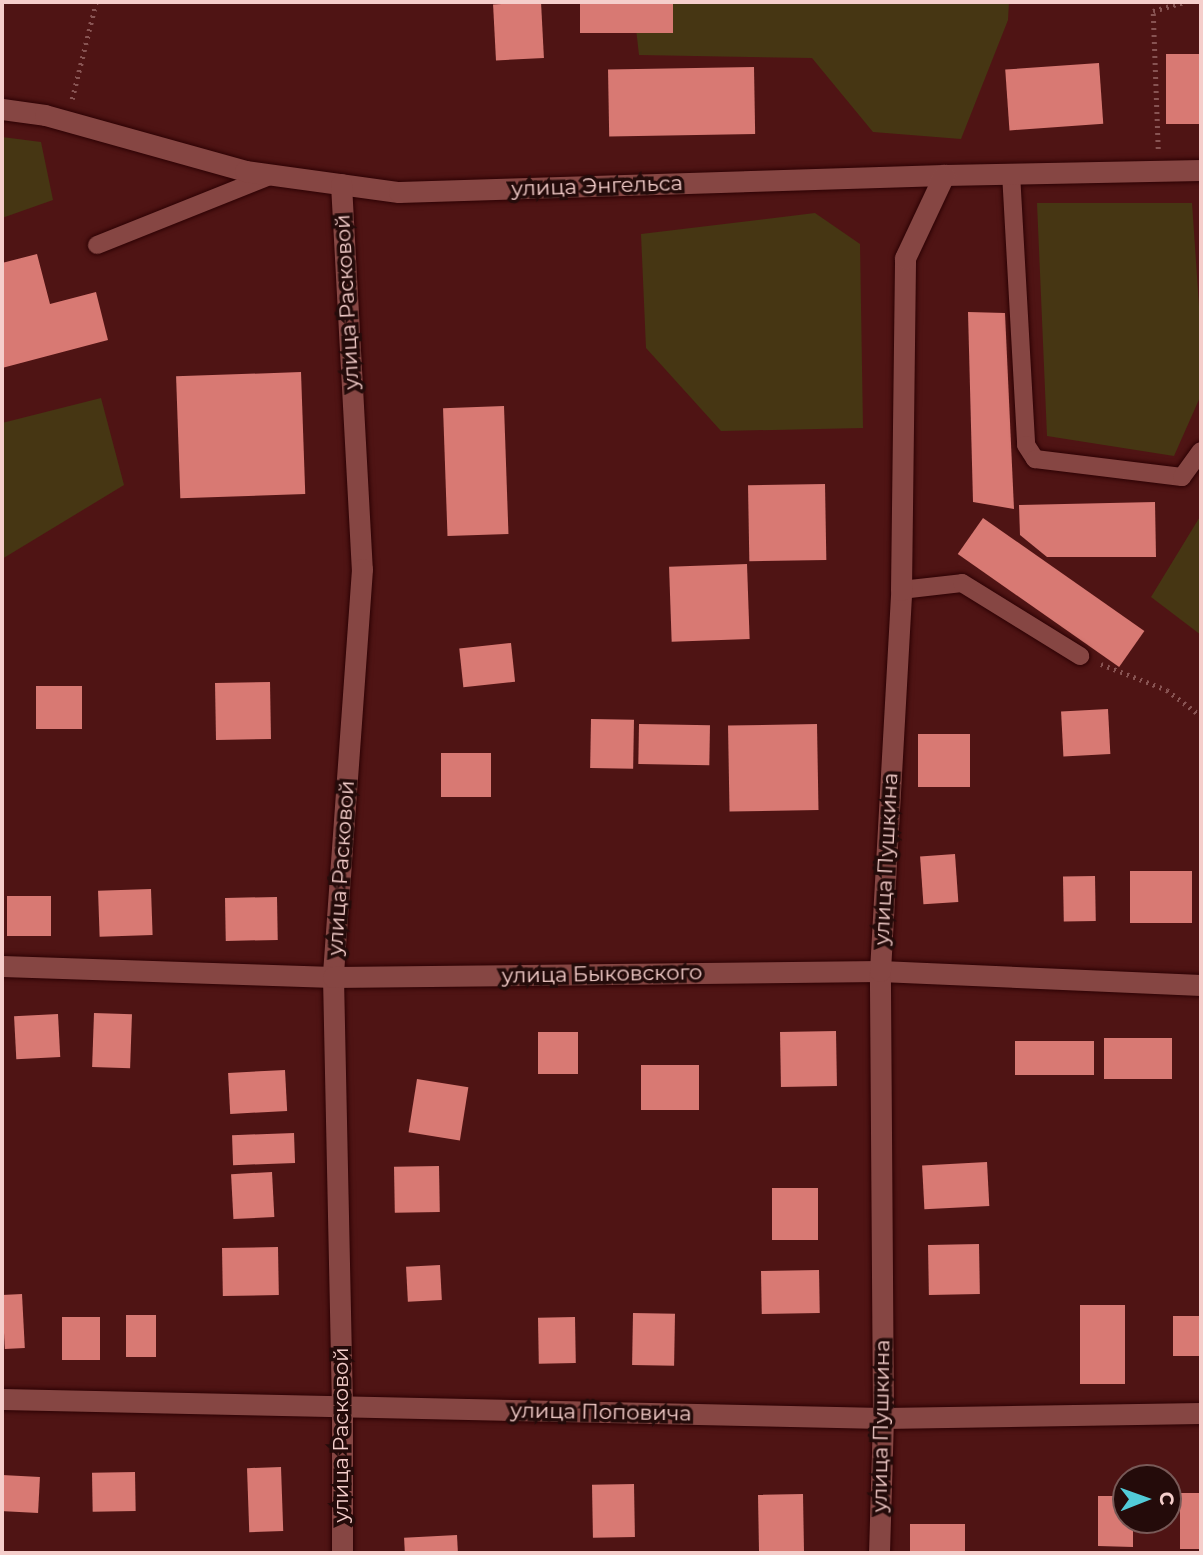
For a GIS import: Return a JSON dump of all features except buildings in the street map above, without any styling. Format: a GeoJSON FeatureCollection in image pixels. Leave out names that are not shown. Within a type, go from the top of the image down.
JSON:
{"type":"FeatureCollection","features":[{"type":"Feature","properties":{"kind":"street","name":"улица Энгельса"},"geometry":{"type":"LineString","coordinates":[[2,109],[66,121],[245,171],[399,192],[944,174],[1201,170]]}},
{"type":"Feature","properties":{"kind":"street","name":"улица Пушкина"},"geometry":{"type":"LineString","coordinates":[[879,1553],[883,1418],[880,971],[901,590],[905,258],[944,174]]}},
{"type":"Feature","properties":{"kind":"street","name":"улица Расковой"},"geometry":{"type":"LineString","coordinates":[[341,184],[362,569],[333,977],[342,1407],[342,1553]]}},
{"type":"Feature","properties":{"kind":"street","name":"улица Быковского"},"geometry":{"type":"LineString","coordinates":[[2,966],[333,977],[880,971],[1201,985]]}},
{"type":"Feature","properties":{"kind":"street","name":"улица Поповича"},"geometry":{"type":"LineString","coordinates":[[2,1399],[883,1418],[1201,1413]]}},
{"type":"Feature","properties":{"kind":"lane"},"geometry":{"type":"LineString","coordinates":[[1011,173],[1026,445],[1035,460],[1182,477],[1201,451]]}},
{"type":"Feature","properties":{"kind":"lane"},"geometry":{"type":"LineString","coordinates":[[97,245],[272,175]]}},
{"type":"Feature","properties":{"kind":"lane"},"geometry":{"type":"LineString","coordinates":[[901,590],[962,583],[1080,656]]}},
{"type":"Feature","properties":{"kind":"path"},"geometry":{"type":"LineString","coordinates":[[66,121],[96,2]]}},
{"type":"Feature","properties":{"kind":"path"},"geometry":{"type":"LineString","coordinates":[[1159,171],[1153,10],[1185,2]]}},
{"type":"Feature","properties":{"kind":"path"},"geometry":{"type":"LineString","coordinates":[[1080,656],[1167,690],[1201,716]]}},
{"type":"Feature","properties":{"kind":"shaded area"},"geometry":{"type":"Polygon","coordinates":[[[633,2],[1009,2],[1008,20],[961,139],[873,132],[812,58],[639,55],[633,2]]]}},
{"type":"Feature","properties":{"kind":"shaded area"},"geometry":{"type":"Polygon","coordinates":[[[2,137],[41,142],[53,200],[2,218],[2,137]]]}},
{"type":"Feature","properties":{"kind":"shaded area"},"geometry":{"type":"Polygon","coordinates":[[[1037,203],[1192,203],[1201,335],[1201,395],[1174,456],[1047,436],[1037,203]]]}},
{"type":"Feature","properties":{"kind":"shaded area"},"geometry":{"type":"Polygon","coordinates":[[[815,213],[860,244],[863,428],[721,431],[646,348],[641,234],[815,213]]]}},
{"type":"Feature","properties":{"kind":"shaded area"},"geometry":{"type":"Polygon","coordinates":[[[101,398],[124,485],[2,559],[2,423],[101,398]]]}},
{"type":"Feature","properties":{"kind":"shaded area"},"geometry":{"type":"Polygon","coordinates":[[[1201,515],[1201,635],[1151,597],[1201,515]]]}}]}
